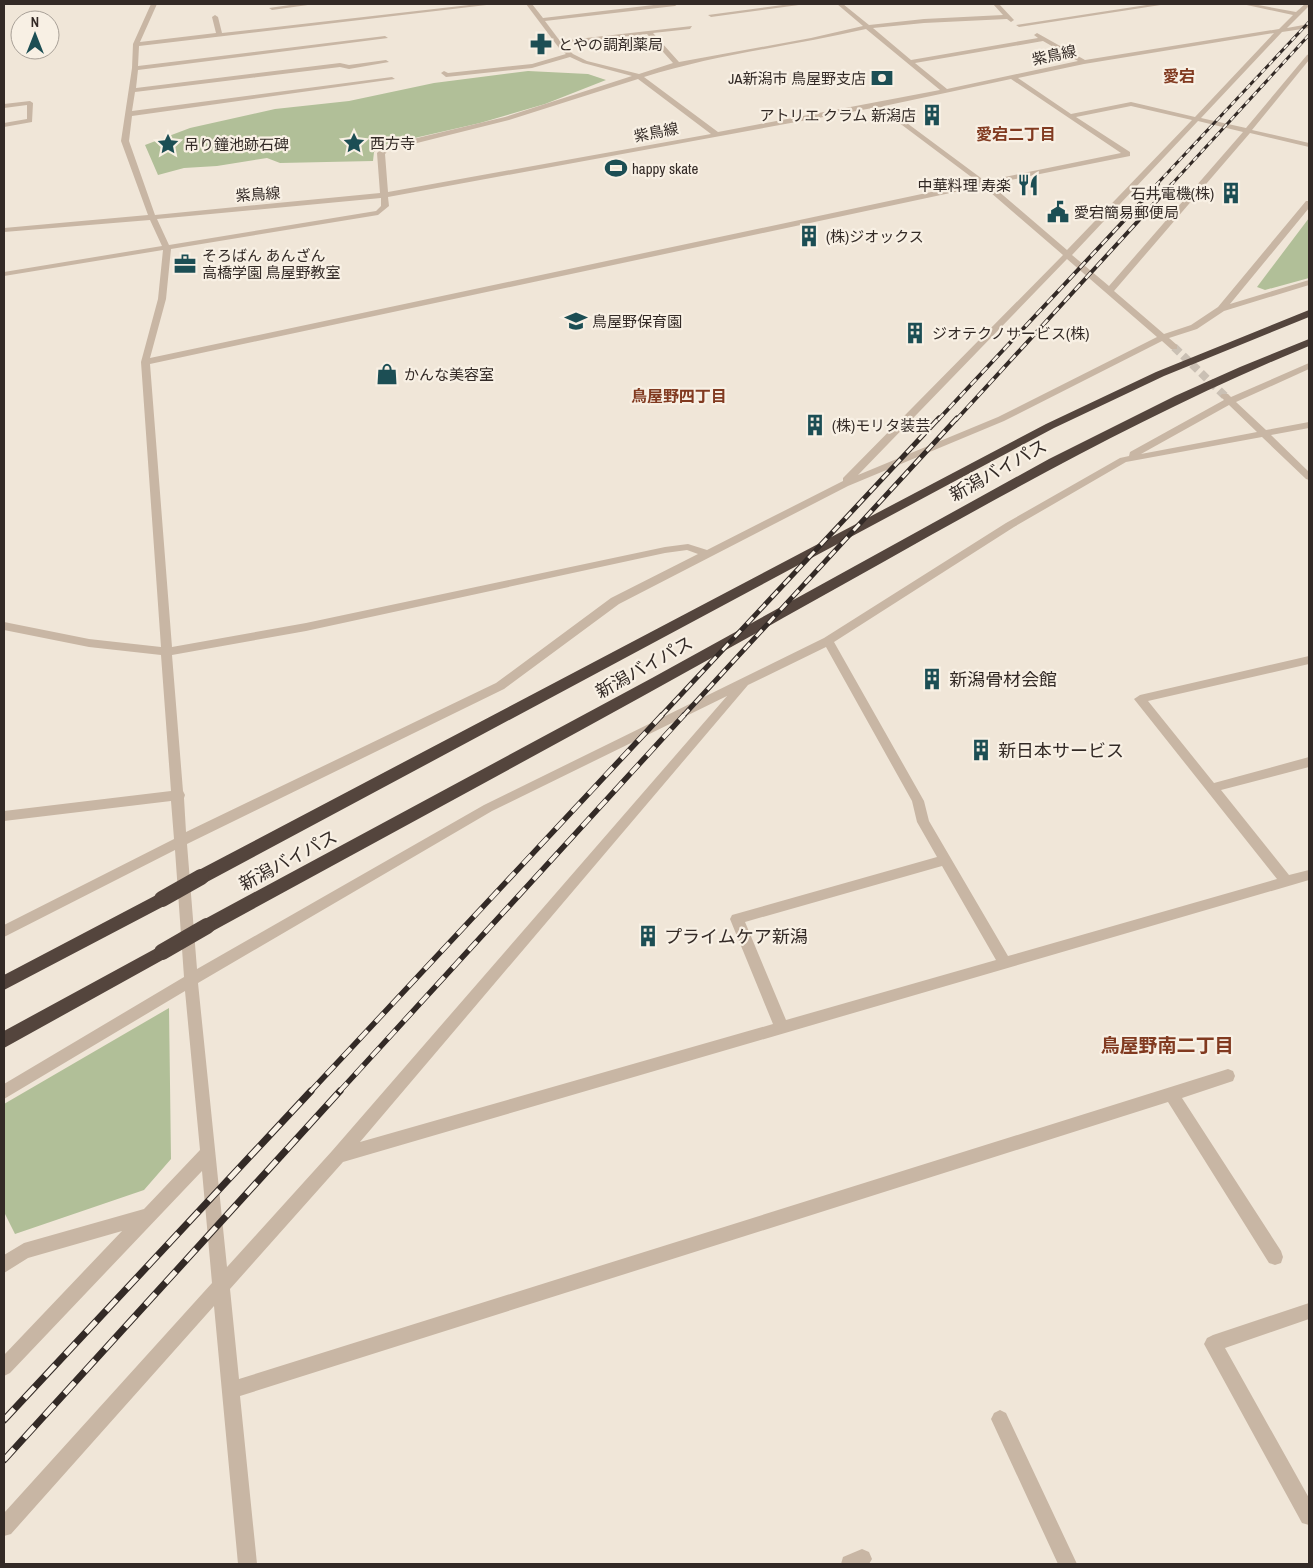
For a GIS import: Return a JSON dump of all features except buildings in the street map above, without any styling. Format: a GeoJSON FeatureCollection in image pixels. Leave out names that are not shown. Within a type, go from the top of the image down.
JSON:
{"type":"FeatureCollection","features":[{"type":"Feature","properties":{"kind":"highway","name":"新潟バイパス"},"geometry":{"type":"LineString","coordinates":[[4,983],[1050,426],[1160,374],[1309,313]]}},
{"type":"Feature","properties":{"kind":"highway","name":"新潟バイパス"},"geometry":{"type":"LineString","coordinates":[[4,1040],[207,926],[606,711],[1068,454],[1182,395],[1309,342]]}},
{"type":"Feature","properties":{"kind":"street"},"geometry":{"type":"LineString","coordinates":[[154,4],[136,44],[136,68],[125,141],[152,216],[167,248],[162,299],[145,362],[192,980],[248,1564]]}},
{"type":"Feature","properties":{"kind":"street"},"geometry":{"type":"LineString","coordinates":[[272,8],[312,4]]}},
{"type":"Feature","properties":{"kind":"street"},"geometry":{"type":"LineString","coordinates":[[136,44],[492,4]]}},
{"type":"Feature","properties":{"kind":"street"},"geometry":{"type":"LineString","coordinates":[[529,4],[558,43],[571,54],[585,62],[639,76],[716,134]]}},
{"type":"Feature","properties":{"kind":"street"},"geometry":{"type":"LineString","coordinates":[[541,20],[675,4]]}},
{"type":"Feature","properties":{"kind":"street"},"geometry":{"type":"LineString","coordinates":[[711,15],[803,4]]}},
{"type":"Feature","properties":{"kind":"street"},"geometry":{"type":"LineString","coordinates":[[840,4],[944,90]]}},
{"type":"Feature","properties":{"kind":"street"},"geometry":{"type":"LineString","coordinates":[[996,4],[1006,17],[1084,62]]}},
{"type":"Feature","properties":{"kind":"street"},"geometry":{"type":"LineString","coordinates":[[1019,25],[1164,4]]}},
{"type":"Feature","properties":{"kind":"street"},"geometry":{"type":"LineString","coordinates":[[1245,4],[1297,14]]}},
{"type":"Feature","properties":{"kind":"street"},"geometry":{"type":"LineString","coordinates":[[844,484],[1068,254],[1280,30],[1308,4]]}},
{"type":"Feature","properties":{"kind":"street"},"geometry":{"type":"LineString","coordinates":[[215,17],[220,35]]}},
{"type":"Feature","properties":{"kind":"street"},"geometry":{"type":"LineString","coordinates":[[4,274],[378,213],[385,206],[386,195],[381,153],[387,148],[507,119],[677,64],[811,40],[867,27],[924,21],[1006,17]]}},
{"type":"Feature","properties":{"kind":"street","name":"紫鳥線"},"geometry":{"type":"LineString","coordinates":[[4,230],[296,205],[386,195],[555,166],[716,134],[879,105],[1084,62],[1309,26]]}},
{"type":"Feature","properties":{"kind":"street"},"geometry":{"type":"LineString","coordinates":[[558,43],[690,27]]}},
{"type":"Feature","properties":{"kind":"street"},"geometry":{"type":"LineString","coordinates":[[649,32],[677,64]]}},
{"type":"Feature","properties":{"kind":"street"},"geometry":{"type":"LineString","coordinates":[[136,68],[385,38]]}},
{"type":"Feature","properties":{"kind":"street"},"geometry":{"type":"LineString","coordinates":[[910,62],[1043,39]]}},
{"type":"Feature","properties":{"kind":"street"},"geometry":{"type":"LineString","coordinates":[[444,73],[446,75],[532,66],[571,54]]}},
{"type":"Feature","properties":{"kind":"street"},"geometry":{"type":"LineString","coordinates":[[1110,290],[1247,132],[1309,56]]}},
{"type":"Feature","properties":{"kind":"street"},"geometry":{"type":"LineString","coordinates":[[132,90],[340,65],[349,67],[386,62]]}},
{"type":"Feature","properties":{"kind":"street"},"geometry":{"type":"LineString","coordinates":[[145,362],[984,182],[1127,154],[1012,77]]}},
{"type":"Feature","properties":{"kind":"street"},"geometry":{"type":"LineString","coordinates":[[129,114],[392,79]]}},
{"type":"Feature","properties":{"kind":"street"},"geometry":{"type":"LineString","coordinates":[[4,106],[30,102],[30,121],[4,125]]}},
{"type":"Feature","properties":{"kind":"street"},"geometry":{"type":"LineString","coordinates":[[1070,116],[1130,104],[1309,145]]}},
{"type":"Feature","properties":{"kind":"street"},"geometry":{"type":"LineString","coordinates":[[879,105],[984,182],[1174,347]]}},
{"type":"Feature","properties":{"kind":"street"},"geometry":{"type":"LineString","coordinates":[[1221,309],[1309,203]]}},
{"type":"Feature","properties":{"kind":"street"},"geometry":{"type":"LineString","coordinates":[[4,931],[181,841],[500,686],[615,601],[844,484],[1002,419],[1164,337],[1194,326],[1221,309],[1309,282]]}},
{"type":"Feature","properties":{"kind":"street"},"geometry":{"type":"LineString","coordinates":[[4,1092],[488,808],[828,641],[1010,526],[1228,398],[1309,366]]}},
{"type":"Feature","properties":{"kind":"street"},"geometry":{"type":"LineString","coordinates":[[1228,398],[1309,477]]}},
{"type":"Feature","properties":{"kind":"street"},"geometry":{"type":"LineString","coordinates":[[1123,460],[1309,424]]}},
{"type":"Feature","properties":{"kind":"street"},"geometry":{"type":"LineString","coordinates":[[4,626],[89,643],[166,652],[306,627],[665,550],[688,547],[708,554]]}},
{"type":"Feature","properties":{"kind":"street"},"geometry":{"type":"LineString","coordinates":[[828,641],[918,801],[923,822],[1005,963]]}},
{"type":"Feature","properties":{"kind":"street"},"geometry":{"type":"LineString","coordinates":[[1287,882],[1140,699],[1309,660]]}},
{"type":"Feature","properties":{"kind":"street"},"geometry":{"type":"LineString","coordinates":[[4,1527],[338,1156],[746,682]]}},
{"type":"Feature","properties":{"kind":"street"},"geometry":{"type":"LineString","coordinates":[[1212,788],[1309,762]]}},
{"type":"Feature","properties":{"kind":"street"},"geometry":{"type":"LineString","coordinates":[[4,816],[178,795]]}},
{"type":"Feature","properties":{"kind":"street"},"geometry":{"type":"LineString","coordinates":[[782,1028],[737,919],[945,860]]}},
{"type":"Feature","properties":{"kind":"street"},"geometry":{"type":"LineString","coordinates":[[338,1156],[1309,875]]}},
{"type":"Feature","properties":{"kind":"street"},"geometry":{"type":"LineString","coordinates":[[231,1390],[1228,1076]]}},
{"type":"Feature","properties":{"kind":"street"},"geometry":{"type":"LineString","coordinates":[[1171,1094],[1275,1257]]}},
{"type":"Feature","properties":{"kind":"street"},"geometry":{"type":"LineString","coordinates":[[4,1367],[208,1152]]}},
{"type":"Feature","properties":{"kind":"street"},"geometry":{"type":"LineString","coordinates":[[4,1265],[24,1251],[147,1216]]}},
{"type":"Feature","properties":{"kind":"street"},"geometry":{"type":"LineString","coordinates":[[1309,1311],[1213,1344],[1309,1516]]}},
{"type":"Feature","properties":{"kind":"street"},"geometry":{"type":"LineString","coordinates":[[1000,1419],[1068,1564]]}},
{"type":"Feature","properties":{"kind":"green space"},"geometry":{"type":"Polygon","coordinates":[[[528,71],[588,74],[606,80],[545,104],[480,123],[384,145],[374,152],[373,161],[280,163],[267,158],[217,166],[184,168],[158,175],[145,145],[190,128],[275,109],[349,101],[434,83],[528,71]]]}},
{"type":"Feature","properties":{"kind":"green space"},"geometry":{"type":"Polygon","coordinates":[[[1309,218],[1309,278],[1265,290],[1257,287],[1309,218]]]}},
{"type":"Feature","properties":{"kind":"green space"},"geometry":{"type":"Polygon","coordinates":[[[169,1008],[171,1159],[144,1190],[15,1234],[4,1212],[4,1104],[169,1008]]]}},
{"type":"Feature","properties":{"kind":"tunnel"},"geometry":{"type":"LineString","coordinates":[[1174,347],[1225,396]]}},
{"type":"Feature","properties":{"kind":"railway"},"geometry":{"type":"LineString","coordinates":[[1156,185],[1309,22]]}},
{"type":"Feature","properties":{"kind":"railway"},"geometry":{"type":"LineString","coordinates":[[1171,185],[1309,35]]}},
{"type":"Feature","properties":{"kind":"railway"},"geometry":{"type":"LineString","coordinates":[[938,420],[1158,184]]}},
{"type":"Feature","properties":{"kind":"railway"},"geometry":{"type":"LineString","coordinates":[[956,420],[1172,184]]}},
{"type":"Feature","properties":{"kind":"railway"},"geometry":{"type":"LineString","coordinates":[[661,716],[939,418]]}},
{"type":"Feature","properties":{"kind":"railway"},"geometry":{"type":"LineString","coordinates":[[683,716],[957,418]]}},
{"type":"Feature","properties":{"kind":"railway"},"geometry":{"type":"LineString","coordinates":[[310,1092],[662,715]]}},
{"type":"Feature","properties":{"kind":"railway"},"geometry":{"type":"LineString","coordinates":[[339,1092],[684,715]]}},
{"type":"Feature","properties":{"kind":"railway"},"geometry":{"type":"LineString","coordinates":[[4,1420],[311,1091]]}},
{"type":"Feature","properties":{"kind":"railway"},"geometry":{"type":"LineString","coordinates":[[4,1460],[340,1091]]}},
{"type":"Feature","properties":{"kind":"place","name":"とやの調剤薬局"},"geometry":{"type":"Point","coordinates":[541,44]}},
{"type":"Feature","properties":{"kind":"place","name":"JA新潟市 鳥屋野支店"},"geometry":{"type":"Point","coordinates":[882,78]}},
{"type":"Feature","properties":{"kind":"place","name":"アトリエ クラム 新潟店"},"geometry":{"type":"Point","coordinates":[932,115]}},
{"type":"Feature","properties":{"kind":"place","name":"西方寺"},"geometry":{"type":"Point","coordinates":[354,143]}},
{"type":"Feature","properties":{"kind":"place","name":"吊り鐘池跡石碑"},"geometry":{"type":"Point","coordinates":[168,144]}},
{"type":"Feature","properties":{"kind":"place","name":"happy skate"},"geometry":{"type":"Point","coordinates":[616,168]}},
{"type":"Feature","properties":{"kind":"place","name":"中華料理 寿楽"},"geometry":{"type":"Point","coordinates":[1028,185]}},
{"type":"Feature","properties":{"kind":"place","name":"石井電機(株)"},"geometry":{"type":"Point","coordinates":[1231,193]}},
{"type":"Feature","properties":{"kind":"place","name":"愛宕簡易郵便局"},"geometry":{"type":"Point","coordinates":[1058,212]}},
{"type":"Feature","properties":{"kind":"place","name":"(株)ジオックス"},"geometry":{"type":"Point","coordinates":[809,236]}},
{"type":"Feature","properties":{"kind":"place","name":"そろばん あんざん 高橋学園 鳥屋野教室"},"geometry":{"type":"Point","coordinates":[185,264]}},
{"type":"Feature","properties":{"kind":"place","name":"鳥屋野保育園"},"geometry":{"type":"Point","coordinates":[576,321]}},
{"type":"Feature","properties":{"kind":"place","name":"ジオテクノサービス(株)"},"geometry":{"type":"Point","coordinates":[915,333]}},
{"type":"Feature","properties":{"kind":"place","name":"かんな美容室"},"geometry":{"type":"Point","coordinates":[387,374]}},
{"type":"Feature","properties":{"kind":"place","name":"(株)モリタ装芸"},"geometry":{"type":"Point","coordinates":[815,425]}},
{"type":"Feature","properties":{"kind":"place","name":"新潟骨材会館"},"geometry":{"type":"Point","coordinates":[932,679]}},
{"type":"Feature","properties":{"kind":"place","name":"新日本サービス"},"geometry":{"type":"Point","coordinates":[981,750]}},
{"type":"Feature","properties":{"kind":"place","name":"プライムケア新潟"},"geometry":{"type":"Point","coordinates":[648,936]}},
{"type":"Feature","properties":{"kind":"district","name":"愛宕"},"geometry":{"type":"Point","coordinates":[1179,76]}},
{"type":"Feature","properties":{"kind":"district","name":"愛宕二丁目"},"geometry":{"type":"Point","coordinates":[1016,134]}},
{"type":"Feature","properties":{"kind":"district","name":"鳥屋野四丁目"},"geometry":{"type":"Point","coordinates":[679,396]}},
{"type":"Feature","properties":{"kind":"district","name":"鳥屋野南二丁目"},"geometry":{"type":"Point","coordinates":[1167,1045]}}]}
